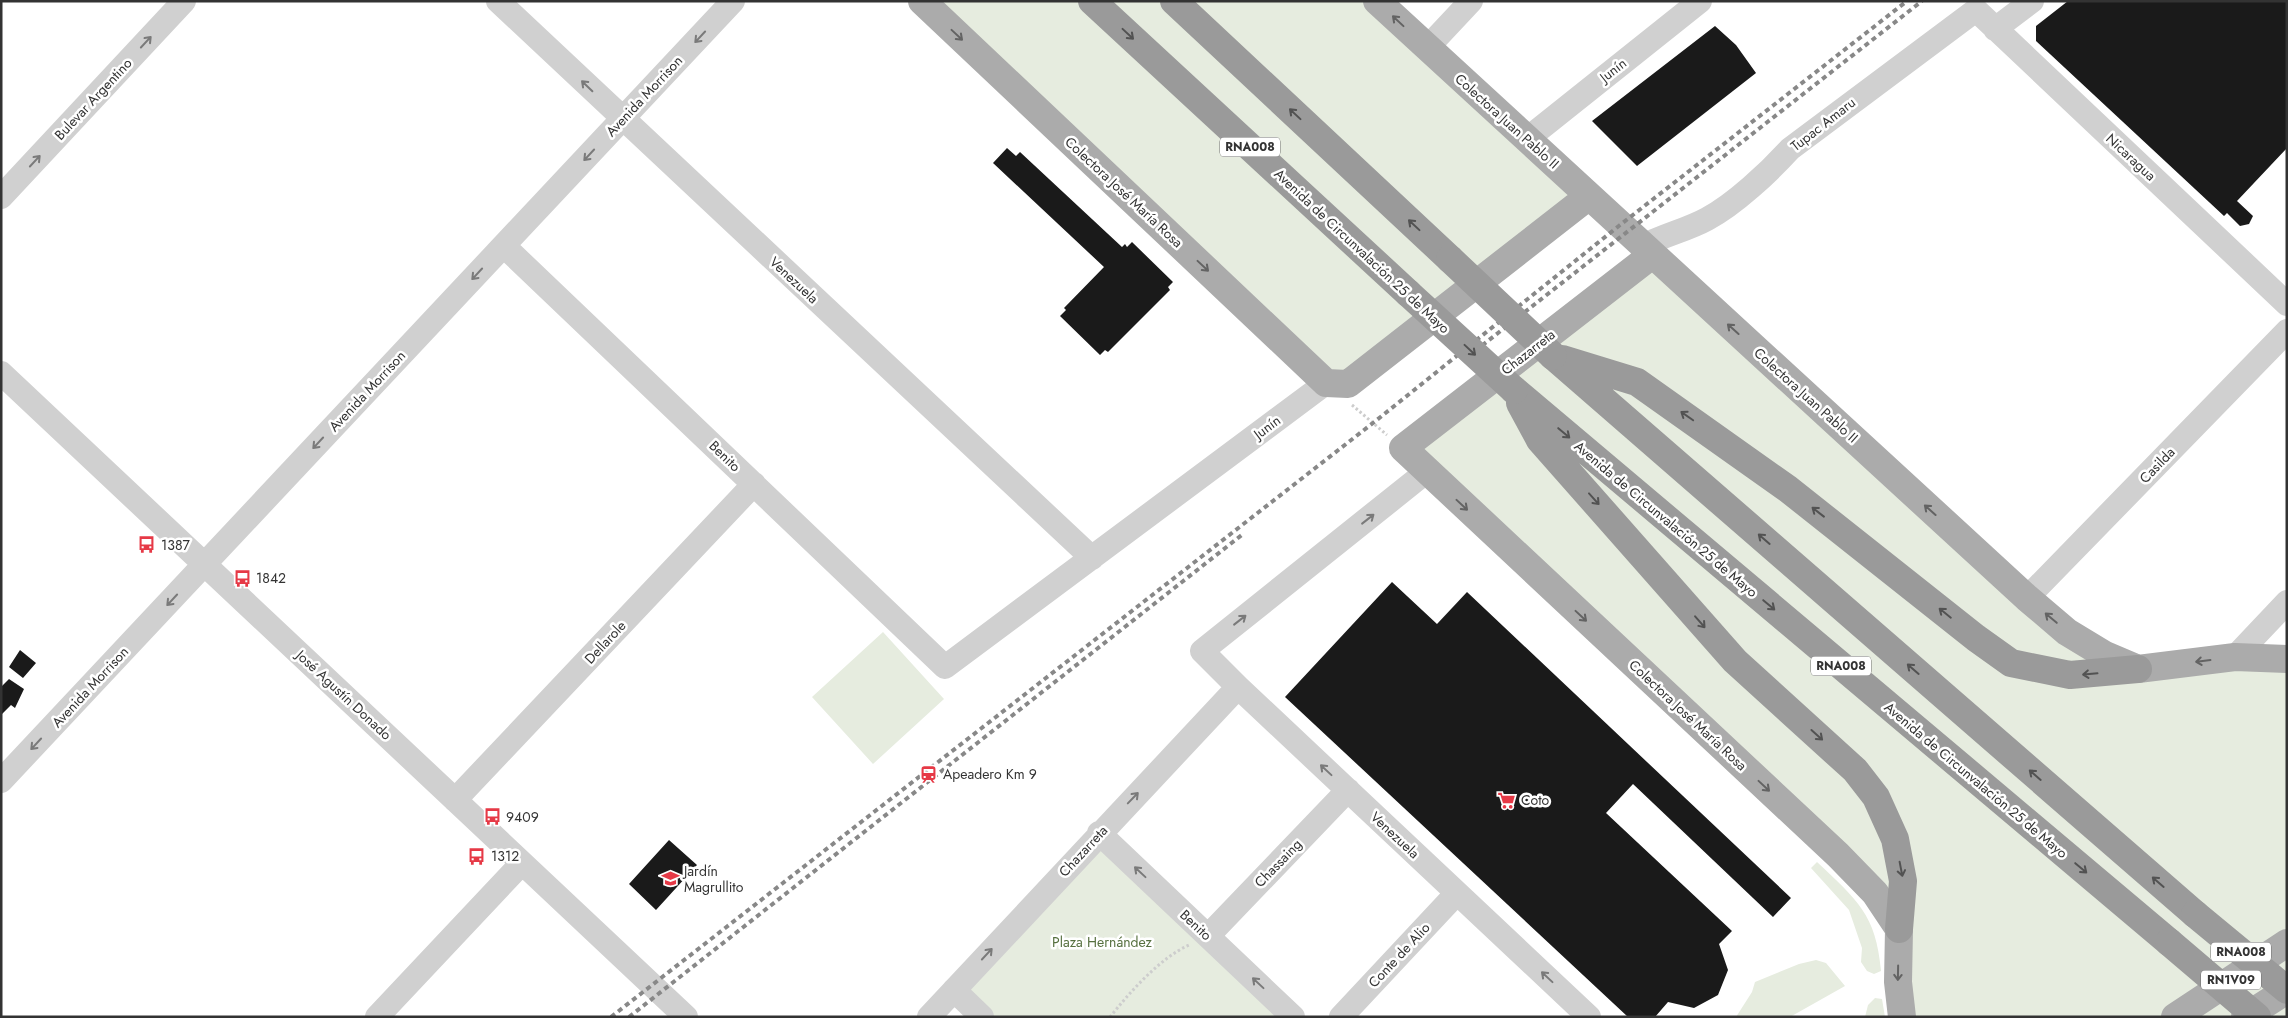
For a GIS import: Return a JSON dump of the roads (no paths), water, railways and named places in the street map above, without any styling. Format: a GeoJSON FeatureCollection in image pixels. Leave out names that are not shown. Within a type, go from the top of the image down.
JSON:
{"type":"FeatureCollection","features":[{"type":"Feature","properties":{"kind":"highway","name":"Avenida de Circunvalación 25 de Mayo"},"geometry":{"type":"LineString","coordinates":[[1092,1],[1514,390],[2257,1017]]}},
{"type":"Feature","properties":{"kind":"highway","name":"RNA008"},"geometry":{"type":"LineString","coordinates":[[1174,1],[1553,356],[2195,914],[2287,990]]}},
{"type":"Feature","properties":{"kind":"highway"},"geometry":{"type":"LineString","coordinates":[[1553,356],[1637,382],[1788,490],[1976,638],[2011,663],[2070,675],[2138,669]]}},
{"type":"Feature","properties":{"kind":"highway"},"geometry":{"type":"LineString","coordinates":[[1514,390],[1540,440],[1735,661],[1855,770],[1876,797],[1895,839],[1903,881],[1899,929]]}},
{"type":"Feature","properties":{"kind":"main road","name":"Colectora José María Rosa"},"geometry":{"type":"LineString","coordinates":[[922,1],[1326,383]]}},
{"type":"Feature","properties":{"kind":"main road","name":"Colectora Juan Pablo II"},"geometry":{"type":"LineString","coordinates":[[1377,1],[2027,598],[2067,632],[2105,656],[2138,669],[2235,658],[2287,660]]}},
{"type":"Feature","properties":{"kind":"main road"},"geometry":{"type":"LineString","coordinates":[[1326,383],[1348,384],[1589,196]]}},
{"type":"Feature","properties":{"kind":"main road","name":"Chazarreta"},"geometry":{"type":"LineString","coordinates":[[1403,448],[1648,251]]}},
{"type":"Feature","properties":{"kind":"main road","name":"Colectora José María Rosa"},"geometry":{"type":"LineString","coordinates":[[1403,448],[1426,472],[1838,855],[1875,893],[1899,929]]}},
{"type":"Feature","properties":{"kind":"main road"},"geometry":{"type":"LineString","coordinates":[[1899,929],[1898,982],[1902,1017]]}},
{"type":"Feature","properties":{"kind":"main road","name":"RN1V09"},"geometry":{"type":"LineString","coordinates":[[2175,1017],[2287,943]]}},
{"type":"Feature","properties":{"kind":"main road","name":"RN1V09"},"geometry":{"type":"LineString","coordinates":[[2245,1017],[2287,990]]}},
{"type":"Feature","properties":{"kind":"street","name":"Bulevar Argentino"},"geometry":{"type":"LineString","coordinates":[[1,196],[184,1]]}},
{"type":"Feature","properties":{"kind":"street","name":"Venezuela"},"geometry":{"type":"LineString","coordinates":[[498,1],[622,120],[1092,558]]}},
{"type":"Feature","properties":{"kind":"street","name":"Avenida Morrison"},"geometry":{"type":"LineString","coordinates":[[1,781],[733,1]]}},
{"type":"Feature","properties":{"kind":"street"},"geometry":{"type":"LineString","coordinates":[[1427,48],[1471,1]]}},
{"type":"Feature","properties":{"kind":"street","name":"Junín"},"geometry":{"type":"LineString","coordinates":[[1527,139],[1700,1]]}},
{"type":"Feature","properties":{"kind":"street"},"geometry":{"type":"LineString","coordinates":[[1995,29],[2032,1]]}},
{"type":"Feature","properties":{"kind":"street","name":"Nicaragua"},"geometry":{"type":"LineString","coordinates":[[1976,10],[2287,304]]}},
{"type":"Feature","properties":{"kind":"street","name":"Tupac Amaru"},"geometry":{"type":"LineString","coordinates":[[1648,251],[1665,235],[1708,219],[1771,171],[1790,149],[1976,10]]}},
{"type":"Feature","properties":{"kind":"street","name":"Benito"},"geometry":{"type":"LineString","coordinates":[[504,246],[945,667]]}},
{"type":"Feature","properties":{"kind":"street","name":"Casilda"},"geometry":{"type":"LineString","coordinates":[[2027,598],[2287,331]]}},
{"type":"Feature","properties":{"kind":"street","name":"José Agustín Donado"},"geometry":{"type":"LineString","coordinates":[[1,373],[686,1017]]}},
{"type":"Feature","properties":{"kind":"street","name":"Junín"},"geometry":{"type":"LineString","coordinates":[[945,667],[1326,383]]}},
{"type":"Feature","properties":{"kind":"street","name":"Venezuela"},"geometry":{"type":"LineString","coordinates":[[1426,472],[1202,650],[1238,687],[1457,893],[1583,1015]]}},
{"type":"Feature","properties":{"kind":"street","name":"Dellarole"},"geometry":{"type":"LineString","coordinates":[[455,800],[754,484]]}},
{"type":"Feature","properties":{"kind":"street"},"geometry":{"type":"LineString","coordinates":[[2235,658],[2287,602]]}},
{"type":"Feature","properties":{"kind":"street","name":"Chazarreta"},"geometry":{"type":"LineString","coordinates":[[929,1017],[1099,833],[1238,687]]}},
{"type":"Feature","properties":{"kind":"street","name":"Chassaing"},"geometry":{"type":"LineString","coordinates":[[1208,936],[1348,790]]}},
{"type":"Feature","properties":{"kind":"street","name":"Benito"},"geometry":{"type":"LineString","coordinates":[[1099,833],[1293,1017]]}},
{"type":"Feature","properties":{"kind":"street"},"geometry":{"type":"LineString","coordinates":[[377,1017],[522,863]]}},
{"type":"Feature","properties":{"kind":"street","name":"Conte de Alio"},"geometry":{"type":"LineString","coordinates":[[1341,1017],[1457,893]]}},
{"type":"Feature","properties":{"kind":"street"},"geometry":{"type":"LineString","coordinates":[[954,990],[982,1017]]}},
{"type":"Feature","properties":{"kind":"railway"},"geometry":{"type":"LineString","coordinates":[[611,1017],[1373,423],[1620,225],[1907,1]]}},
{"type":"Feature","properties":{"kind":"railway"},"geometry":{"type":"LineString","coordinates":[[1475,351],[1922,1]]}},
{"type":"Feature","properties":{"kind":"railway"},"geometry":{"type":"LineString","coordinates":[[629,1017],[1243,534]]}},
{"type":"Feature","properties":{"kind":"place","name":"1387"},"geometry":{"type":"Point","coordinates":[147,545]}},
{"type":"Feature","properties":{"kind":"place","name":"1842"},"geometry":{"type":"Point","coordinates":[242,578]}},
{"type":"Feature","properties":{"kind":"place","name":"Apeadero Km 9"},"geometry":{"type":"Point","coordinates":[929,774]}},
{"type":"Feature","properties":{"kind":"place","name":"Coto"},"geometry":{"type":"Point","coordinates":[1507,800]}},
{"type":"Feature","properties":{"kind":"place","name":"9409"},"geometry":{"type":"Point","coordinates":[492,817]}},
{"type":"Feature","properties":{"kind":"place","name":"1312"},"geometry":{"type":"Point","coordinates":[477,856]}},
{"type":"Feature","properties":{"kind":"place","name":"Jardín Magrullito"},"geometry":{"type":"Point","coordinates":[670,879]}},
{"type":"Feature","properties":{"kind":"park label","name":"Plaza Hernández"},"geometry":{"type":"Point","coordinates":[1102,942]}}]}
